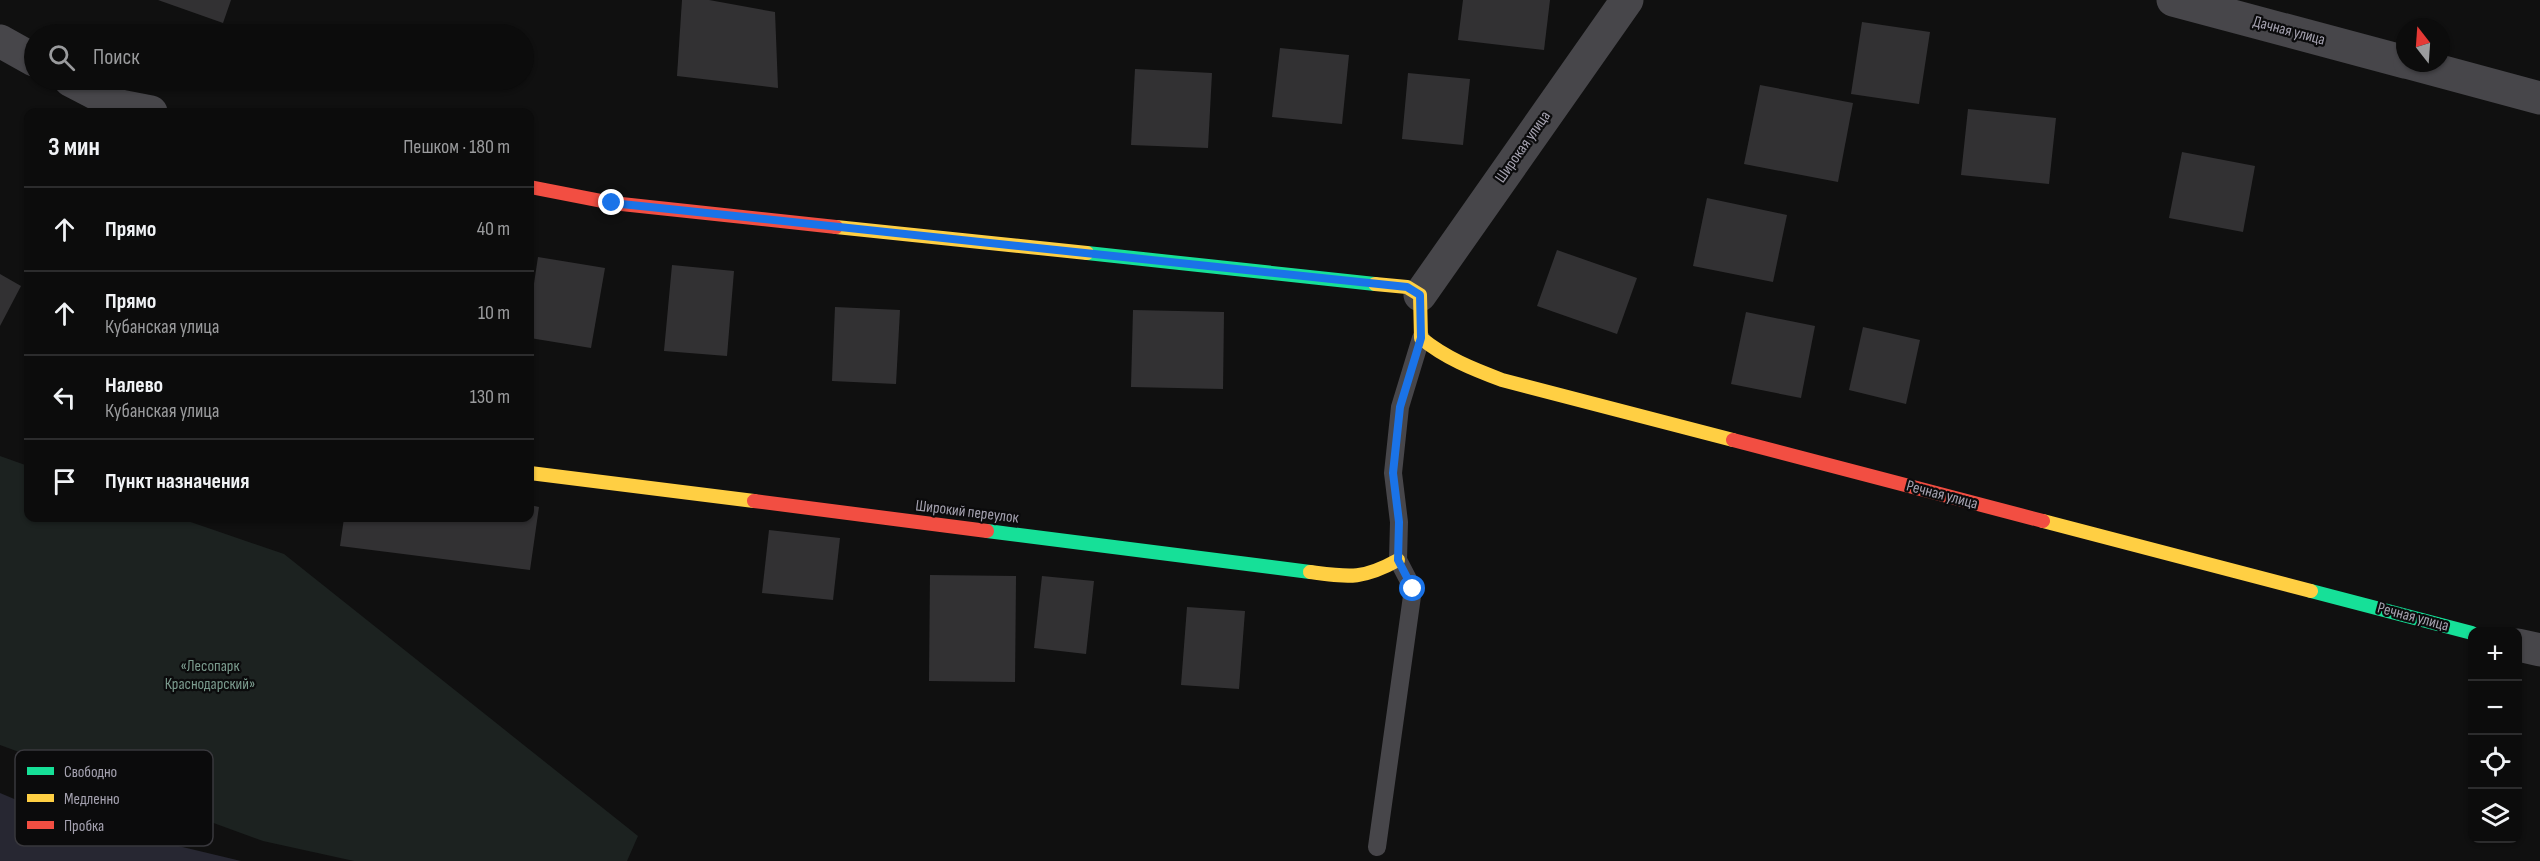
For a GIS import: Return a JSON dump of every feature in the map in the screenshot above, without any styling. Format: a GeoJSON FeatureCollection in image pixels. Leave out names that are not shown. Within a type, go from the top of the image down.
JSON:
{"type":"FeatureCollection","features":[{"type":"Feature","properties":{"kind":"street","name":"Широкая улица"},"geometry":{"type":"LineString","coordinates":[[1420,295],[1627,0]]}},
{"type":"Feature","properties":{"kind":"street","name":"Дачная улица"},"geometry":{"type":"LineString","coordinates":[[2173,0],[2396,60]]}},
{"type":"Feature","properties":{"kind":"street"},"geometry":{"type":"LineString","coordinates":[[0,42],[24,55]]}},
{"type":"Feature","properties":{"kind":"street"},"geometry":{"type":"LineString","coordinates":[[2443,72],[2540,98]]}},
{"type":"Feature","properties":{"kind":"street"},"geometry":{"type":"LineString","coordinates":[[89,90],[120,106],[130,108]]}},
{"type":"Feature","properties":{"kind":"street"},"geometry":{"type":"LineString","coordinates":[[534,188],[624,205],[1407,287],[1420,295],[1421,338]]}},
{"type":"Feature","properties":{"kind":"street","name":"Речная улица"},"geometry":{"type":"LineString","coordinates":[[1421,338],[1438,353],[1457,363],[1502,380],[2468,632]]}},
{"type":"Feature","properties":{"kind":"street","name":"Широкий переулок"},"geometry":{"type":"LineString","coordinates":[[534,474],[1351,577],[1375,573],[1398,560]]}},
{"type":"Feature","properties":{"kind":"street"},"geometry":{"type":"LineString","coordinates":[[2522,646],[2540,651]]}},
{"type":"Feature","properties":{"kind":"lane"},"geometry":{"type":"LineString","coordinates":[[1377,847],[1413,589],[1398,560],[1399,522],[1393,473],[1400,407],[1421,338]]}},
{"type":"Feature","properties":{"kind":"green space","name":"«Лесопарк Краснодарский»"},"geometry":{"type":"Polygon","coordinates":[[[0,456],[24,465],[24,522],[191,522],[284,554],[638,836],[627,861],[354,861],[263,841],[213,823],[213,750],[15,750],[0,745],[0,456]]]}},
{"type":"Feature","properties":{"kind":"shaded area"},"geometry":{"type":"Polygon","coordinates":[[[0,793],[15,799],[15,846],[178,846],[241,861],[0,861],[0,793]]]}},
{"type":"Feature","properties":{"kind":"building"},"geometry":{"type":"Polygon","coordinates":[[[158,0],[231,0],[223,23],[158,0]]]}},
{"type":"Feature","properties":{"kind":"building"},"geometry":{"type":"Polygon","coordinates":[[[682,0],[709,0],[775,12],[778,88],[677,76],[682,0]]]}},
{"type":"Feature","properties":{"kind":"building"},"geometry":{"type":"Polygon","coordinates":[[[1463,0],[1550,0],[1544,50],[1458,40],[1463,0]]]}},
{"type":"Feature","properties":{"kind":"building"},"geometry":{"type":"Polygon","coordinates":[[[1862,22],[1930,32],[1919,104],[1851,94],[1862,22]]]}},
{"type":"Feature","properties":{"kind":"building"},"geometry":{"type":"Polygon","coordinates":[[[1280,48],[1349,55],[1342,124],[1272,117],[1280,48]]]}},
{"type":"Feature","properties":{"kind":"building"},"geometry":{"type":"Polygon","coordinates":[[[1135,69],[1212,73],[1208,148],[1131,145],[1135,69]]]}},
{"type":"Feature","properties":{"kind":"building"},"geometry":{"type":"Polygon","coordinates":[[[1408,73],[1470,79],[1463,145],[1402,139],[1408,73]]]}},
{"type":"Feature","properties":{"kind":"building"},"geometry":{"type":"Polygon","coordinates":[[[1760,85],[1853,103],[1838,182],[1744,164],[1760,85]]]}},
{"type":"Feature","properties":{"kind":"building"},"geometry":{"type":"Polygon","coordinates":[[[1968,109],[2056,118],[2049,184],[1961,175],[1968,109]]]}},
{"type":"Feature","properties":{"kind":"building"},"geometry":{"type":"Polygon","coordinates":[[[2182,152],[2255,166],[2243,232],[2169,218],[2182,152]]]}},
{"type":"Feature","properties":{"kind":"building"},"geometry":{"type":"Polygon","coordinates":[[[1707,198],[1787,215],[1773,282],[1693,266],[1707,198]]]}},
{"type":"Feature","properties":{"kind":"building"},"geometry":{"type":"Polygon","coordinates":[[[1557,250],[1637,278],[1617,334],[1537,306],[1557,250]]]}},
{"type":"Feature","properties":{"kind":"building"},"geometry":{"type":"Polygon","coordinates":[[[538,257],[605,268],[591,348],[534,339],[534,284],[538,257]]]}},
{"type":"Feature","properties":{"kind":"building"},"geometry":{"type":"Polygon","coordinates":[[[672,265],[734,271],[727,356],[664,351],[672,265]]]}},
{"type":"Feature","properties":{"kind":"building"},"geometry":{"type":"Polygon","coordinates":[[[0,274],[21,286],[0,326],[0,274]]]}},
{"type":"Feature","properties":{"kind":"building"},"geometry":{"type":"Polygon","coordinates":[[[835,307],[900,310],[896,384],[832,381],[835,307]]]}},
{"type":"Feature","properties":{"kind":"building"},"geometry":{"type":"Polygon","coordinates":[[[1133,310],[1224,312],[1223,389],[1131,387],[1133,310]]]}},
{"type":"Feature","properties":{"kind":"building"},"geometry":{"type":"Polygon","coordinates":[[[1746,312],[1815,326],[1801,398],[1731,384],[1746,312]]]}},
{"type":"Feature","properties":{"kind":"building"},"geometry":{"type":"Polygon","coordinates":[[[1863,327],[1920,340],[1906,404],[1849,390],[1863,327]]]}},
{"type":"Feature","properties":{"kind":"building"},"geometry":{"type":"Polygon","coordinates":[[[534,506],[539,507],[530,570],[340,546],[343,522],[534,522],[534,506]]]}},
{"type":"Feature","properties":{"kind":"building"},"geometry":{"type":"Polygon","coordinates":[[[769,530],[840,538],[833,600],[762,593],[769,530]]]}},
{"type":"Feature","properties":{"kind":"building"},"geometry":{"type":"Polygon","coordinates":[[[930,575],[1016,576],[1015,682],[929,681],[930,575]]]}},
{"type":"Feature","properties":{"kind":"building"},"geometry":{"type":"Polygon","coordinates":[[[1042,576],[1094,581],[1086,654],[1034,648],[1042,576]]]}},
{"type":"Feature","properties":{"kind":"building"},"geometry":{"type":"Polygon","coordinates":[[[1187,607],[1245,611],[1239,689],[1181,685],[1187,607]]]}},
{"type":"Feature","properties":{"kind":"traffic: fast"},"geometry":{"type":"LineString","coordinates":[[1087,253],[1375,284]]}},
{"type":"Feature","properties":{"kind":"traffic: fast"},"geometry":{"type":"LineString","coordinates":[[987,531],[1310,572]]}},
{"type":"Feature","properties":{"kind":"traffic: fast"},"geometry":{"type":"LineString","coordinates":[[2311,591],[2468,632]]}},
{"type":"Feature","properties":{"kind":"traffic: slow"},"geometry":{"type":"LineString","coordinates":[[836,227],[1087,253]]}},
{"type":"Feature","properties":{"kind":"traffic: slow"},"geometry":{"type":"LineString","coordinates":[[1375,284],[1407,287],[1420,295],[1421,338],[1470,367],[1502,380],[1733,440]]}},
{"type":"Feature","properties":{"kind":"traffic: slow"},"geometry":{"type":"LineString","coordinates":[[534,474],[754,501]]}},
{"type":"Feature","properties":{"kind":"traffic: slow"},"geometry":{"type":"LineString","coordinates":[[2043,521],[2311,591]]}},
{"type":"Feature","properties":{"kind":"traffic: slow"},"geometry":{"type":"LineString","coordinates":[[1310,572],[1345,576],[1365,574],[1398,560]]}},
{"type":"Feature","properties":{"kind":"traffic: jam"},"geometry":{"type":"LineString","coordinates":[[534,188],[612,203],[836,227]]}},
{"type":"Feature","properties":{"kind":"traffic: jam"},"geometry":{"type":"LineString","coordinates":[[1733,440],[2043,521]]}},
{"type":"Feature","properties":{"kind":"traffic: jam"},"geometry":{"type":"LineString","coordinates":[[754,501],[987,531]]}},
{"type":"Feature","properties":{"kind":"route"},"geometry":{"type":"LineString","coordinates":[[612,203],[1407,287],[1420,295],[1421,338],[1400,407],[1393,473],[1399,522],[1398,560],[1413,589]]}}]}
